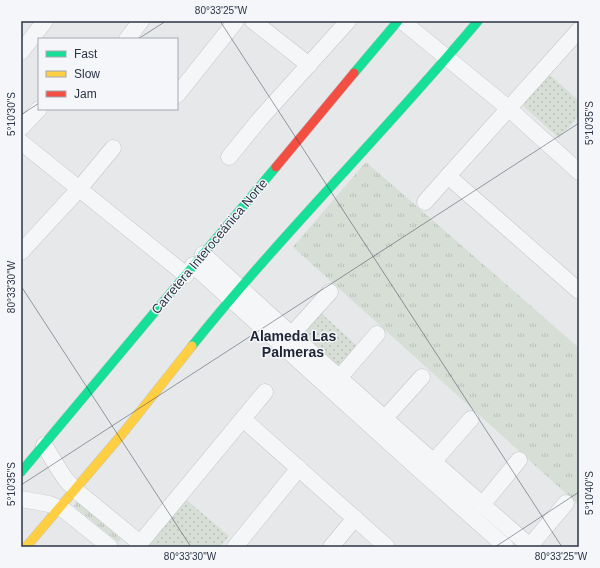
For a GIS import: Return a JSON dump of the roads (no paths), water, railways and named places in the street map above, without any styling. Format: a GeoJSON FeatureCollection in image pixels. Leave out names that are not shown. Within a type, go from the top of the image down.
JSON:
{"type":"FeatureCollection","features":[{"type":"Feature","properties":{"kind":"main road","name":"Carretera Interoceánica Norte"},"geometry":{"type":"LineString","coordinates":[[21,472],[398,21]]}},
{"type":"Feature","properties":{"kind":"main road"},"geometry":{"type":"LineString","coordinates":[[26,547],[123,433],[236,294],[478,21]]}},
{"type":"Feature","properties":{"kind":"street"},"geometry":{"type":"LineString","coordinates":[[21,52],[45,21]]}},
{"type":"Feature","properties":{"kind":"street"},"geometry":{"type":"LineString","coordinates":[[128,38],[141,21]]}},
{"type":"Feature","properties":{"kind":"street"},"geometry":{"type":"LineString","coordinates":[[178,94],[236,21]]}},
{"type":"Feature","properties":{"kind":"street"},"geometry":{"type":"LineString","coordinates":[[253,21],[308,65]]}},
{"type":"Feature","properties":{"kind":"street"},"geometry":{"type":"LineString","coordinates":[[229,158],[260,119],[348,21]]}},
{"type":"Feature","properties":{"kind":"street"},"geometry":{"type":"LineString","coordinates":[[402,21],[508,108],[579,172]]}},
{"type":"Feature","properties":{"kind":"street"},"geometry":{"type":"LineString","coordinates":[[425,202],[508,108],[576,41]]}},
{"type":"Feature","properties":{"kind":"street"},"geometry":{"type":"LineString","coordinates":[[21,128],[38,110]]}},
{"type":"Feature","properties":{"kind":"street"},"geometry":{"type":"LineString","coordinates":[[21,142],[79,189],[194,264],[292,334],[386,418],[429,468],[506,547]]}},
{"type":"Feature","properties":{"kind":"street"},"geometry":{"type":"LineString","coordinates":[[21,252],[79,189],[113,148]]}},
{"type":"Feature","properties":{"kind":"street"},"geometry":{"type":"LineString","coordinates":[[448,176],[576,283]]}},
{"type":"Feature","properties":{"kind":"street"},"geometry":{"type":"LineString","coordinates":[[292,334],[330,292]]}},
{"type":"Feature","properties":{"kind":"street"},"geometry":{"type":"LineString","coordinates":[[236,294],[429,468],[482,505],[530,547],[566,503]]}},
{"type":"Feature","properties":{"kind":"street"},"geometry":{"type":"LineString","coordinates":[[340,377],[377,334]]}},
{"type":"Feature","properties":{"kind":"street"},"geometry":{"type":"LineString","coordinates":[[386,418],[422,377]]}},
{"type":"Feature","properties":{"kind":"street"},"geometry":{"type":"LineString","coordinates":[[44,444],[66,480],[139,545],[265,392]]}},
{"type":"Feature","properties":{"kind":"street"},"geometry":{"type":"LineString","coordinates":[[243,419],[387,547]]}},
{"type":"Feature","properties":{"kind":"street"},"geometry":{"type":"LineString","coordinates":[[429,468],[471,419]]}},
{"type":"Feature","properties":{"kind":"street"},"geometry":{"type":"LineString","coordinates":[[482,505],[519,460]]}},
{"type":"Feature","properties":{"kind":"street"},"geometry":{"type":"LineString","coordinates":[[235,547],[299,468]]}},
{"type":"Feature","properties":{"kind":"street"},"geometry":{"type":"LineString","coordinates":[[21,499],[49,504],[64,510],[110,547]]}},
{"type":"Feature","properties":{"kind":"street"},"geometry":{"type":"LineString","coordinates":[[332,547],[355,518]]}},
{"type":"Feature","properties":{"kind":"district","name":"Alameda Las Palmeras"},"geometry":{"type":"Point","coordinates":[293,344]}}]}
